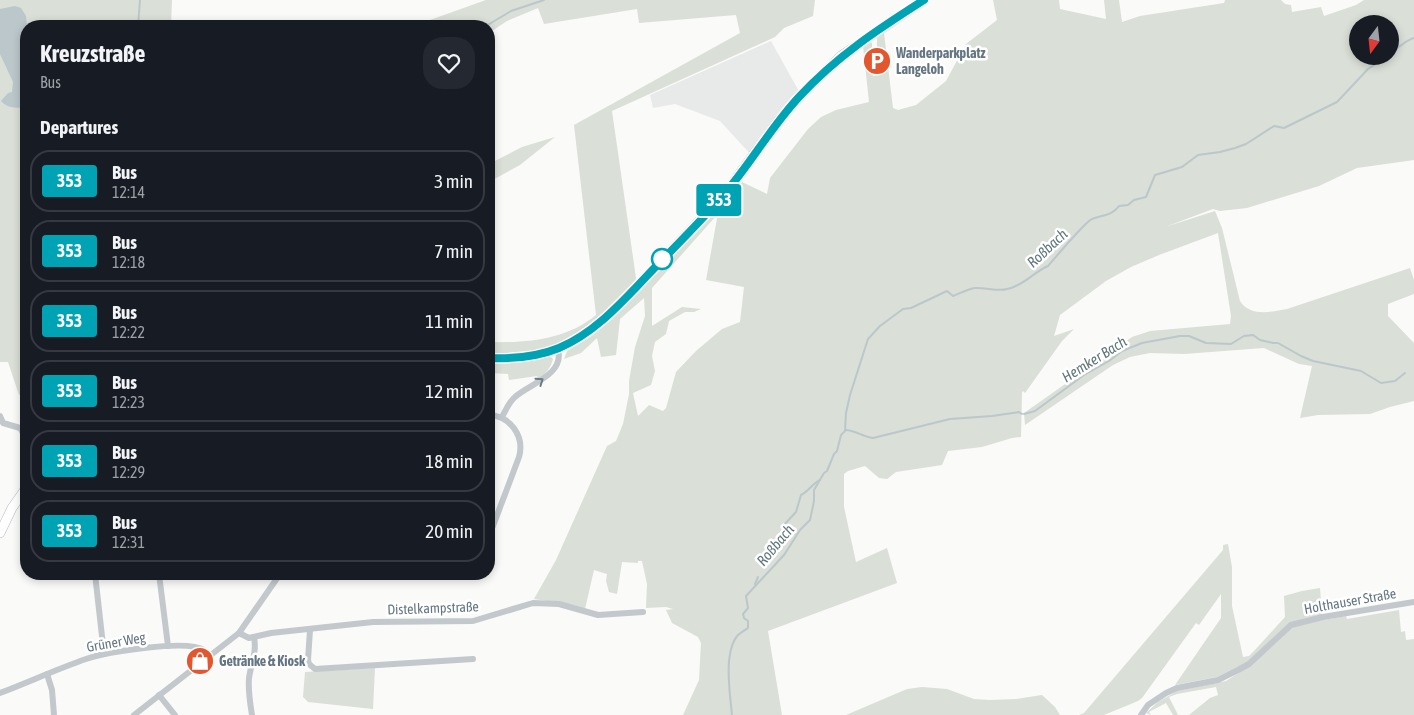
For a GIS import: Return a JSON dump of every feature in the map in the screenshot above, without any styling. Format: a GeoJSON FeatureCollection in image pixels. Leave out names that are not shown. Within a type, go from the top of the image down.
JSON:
{"type":"FeatureCollection","features":[{"type":"Feature","properties":{"kind":"main road"},"geometry":{"type":"LineString","coordinates":[[495,358],[523,357],[558,348],[578,338],[597,324],[641,282],[724,195],[779,120],[828,69],[854,46],[924,0]]}},
{"type":"Feature","properties":{"kind":"main road"},"geometry":{"type":"LineString","coordinates":[[0,533],[8,514],[20,497]]}},
{"type":"Feature","properties":{"kind":"street"},"geometry":{"type":"LineString","coordinates":[[502,417],[513,398],[540,382],[553,369],[559,353],[558,348]]}},
{"type":"Feature","properties":{"kind":"street"},"geometry":{"type":"LineString","coordinates":[[0,416],[3,423],[20,428]]}},
{"type":"Feature","properties":{"kind":"street"},"geometry":{"type":"LineString","coordinates":[[495,416],[502,417],[512,425],[520,441],[520,451],[495,520]]}},
{"type":"Feature","properties":{"kind":"street"},"geometry":{"type":"LineString","coordinates":[[96,580],[104,654]]}},
{"type":"Feature","properties":{"kind":"street"},"geometry":{"type":"LineString","coordinates":[[160,580],[168,646]]}},
{"type":"Feature","properties":{"kind":"street"},"geometry":{"type":"LineString","coordinates":[[134,715],[239,633],[276,580]]}},
{"type":"Feature","properties":{"kind":"street","name":"Holthauser Straße"},"geometry":{"type":"LineString","coordinates":[[1142,715],[1148,705],[1166,693],[1177,688],[1218,680],[1243,667],[1291,625],[1323,617],[1414,602]]}},
{"type":"Feature","properties":{"kind":"street","name":"Distelkampstraße"},"geometry":{"type":"LineString","coordinates":[[254,638],[272,633],[373,622],[473,621],[533,603],[559,604],[598,615],[643,612]]}},
{"type":"Feature","properties":{"kind":"street"},"geometry":{"type":"LineString","coordinates":[[310,630],[308,660],[309,664],[315,669],[473,659]]}},
{"type":"Feature","properties":{"kind":"street"},"geometry":{"type":"LineString","coordinates":[[239,633],[246,637],[254,638],[255,648],[249,678],[252,715]]}},
{"type":"Feature","properties":{"kind":"street","name":"Grüner Weg"},"geometry":{"type":"LineString","coordinates":[[0,693],[85,659],[104,654],[168,646],[197,648],[204,650],[209,656]]}},
{"type":"Feature","properties":{"kind":"street"},"geometry":{"type":"LineString","coordinates":[[47,674],[52,690],[54,715]]}},
{"type":"Feature","properties":{"kind":"street"},"geometry":{"type":"LineString","coordinates":[[159,695],[175,715]]}},
{"type":"Feature","properties":{"kind":"shaded area"},"geometry":{"type":"Polygon","coordinates":[[[0,0],[172,0],[171,20],[20,20],[20,395],[8,362],[0,362],[0,0]]]}},
{"type":"Feature","properties":{"kind":"shaded area"},"geometry":{"type":"Polygon","coordinates":[[[486,0],[815,0],[813,16],[784,28],[775,37],[612,111],[636,278],[635,282],[601,315],[575,335],[547,348],[520,354],[495,354],[495,342],[517,342],[559,335],[572,330],[596,315],[574,125],[740,33],[736,15],[639,23],[637,9],[544,24],[538,8],[507,21],[495,29],[495,20],[430,20],[486,0]]]}},
{"type":"Feature","properties":{"kind":"shaded area"},"geometry":{"type":"Polygon","coordinates":[[[993,0],[1059,0],[1060,9],[1106,19],[1104,0],[1119,0],[1122,22],[1140,16],[1224,3],[1225,0],[1281,0],[1285,4],[1291,5],[1292,12],[1321,7],[1324,16],[1356,5],[1364,0],[1414,0],[1414,160],[1357,168],[1319,186],[1247,208],[1220,211],[1213,209],[1165,227],[1215,211],[1222,228],[1240,301],[1244,306],[1255,311],[1268,312],[1287,309],[1410,268],[1414,280],[1414,294],[1388,304],[1388,316],[1414,343],[1414,401],[1370,414],[1318,415],[1300,418],[1312,366],[1299,364],[1264,348],[1184,354],[1150,353],[1130,357],[1113,365],[1025,425],[1024,413],[1132,337],[1150,331],[1230,324],[1231,316],[1218,233],[1131,267],[1106,281],[1060,315],[1054,336],[1074,329],[1062,341],[1025,393],[1022,392],[1021,437],[982,447],[948,451],[942,465],[896,472],[887,479],[879,478],[865,466],[844,474],[844,507],[856,562],[887,548],[897,583],[768,631],[782,715],[683,715],[699,680],[701,643],[698,637],[672,623],[666,610],[673,609],[666,607],[646,608],[647,584],[642,561],[638,561],[638,563],[622,562],[617,594],[609,592],[606,581],[607,574],[594,570],[585,609],[534,599],[556,560],[607,446],[616,441],[623,424],[635,347],[645,316],[644,298],[620,319],[616,355],[601,357],[597,338],[581,353],[564,359],[567,351],[593,335],[611,320],[715,213],[716,216],[652,288],[652,326],[682,307],[701,309],[694,312],[685,312],[669,321],[666,334],[655,342],[652,356],[655,371],[651,385],[633,393],[638,416],[649,405],[663,411],[666,408],[676,372],[696,351],[722,329],[740,322],[744,287],[706,280],[718,213],[742,182],[767,194],[770,178],[808,129],[821,117],[836,110],[869,102],[863,46],[870,42],[872,43],[872,48],[868,49],[873,76],[885,73],[882,47],[877,47],[877,38],[884,33],[893,108],[898,110],[916,105],[946,81],[966,44],[997,20],[993,0]]]}},
{"type":"Feature","properties":{"kind":"shaded area"},"geometry":{"type":"Polygon","coordinates":[[[15,6],[21,8],[26,16],[26,20],[20,20],[20,108],[10,107],[1,101],[8,93],[12,92],[13,82],[0,54],[0,9],[15,6]]]}},
{"type":"Feature","properties":{"kind":"shaded area"},"geometry":{"type":"Polygon","coordinates":[[[771,41],[801,95],[753,157],[720,121],[675,104],[653,108],[650,95],[771,41]]]}},
{"type":"Feature","properties":{"kind":"shaded area"},"geometry":{"type":"Polygon","coordinates":[[[555,137],[520,165],[495,179],[495,161],[522,147],[555,137]]]}},
{"type":"Feature","properties":{"kind":"shaded area"},"geometry":{"type":"Polygon","coordinates":[[[549,355],[553,359],[551,365],[538,380],[537,376],[509,380],[508,374],[495,373],[495,360],[549,355]]]}},
{"type":"Feature","properties":{"kind":"shaded area"},"geometry":{"type":"Polygon","coordinates":[[[1228,544],[1232,567],[1232,606],[1243,657],[1249,656],[1285,617],[1284,596],[1320,588],[1322,615],[1303,619],[1246,663],[1217,677],[1175,685],[1221,618],[1221,594],[1199,625],[1196,623],[1142,698],[1104,715],[1079,715],[1084,713],[1223,550],[1223,545],[1228,544]]]}},
{"type":"Feature","properties":{"kind":"shaded area"},"geometry":{"type":"Polygon","coordinates":[[[1399,610],[1401,632],[1405,631],[1406,640],[1414,639],[1414,715],[1189,715],[1210,698],[1218,695],[1216,687],[1169,697],[1178,715],[1173,715],[1166,703],[1149,712],[1151,715],[1146,713],[1158,702],[1177,691],[1226,681],[1243,670],[1287,631],[1299,624],[1346,616],[1347,619],[1399,610]]]}},
{"type":"Feature","properties":{"kind":"shaded area"},"geometry":{"type":"Polygon","coordinates":[[[375,668],[373,709],[308,702],[303,697],[305,672],[375,668]]]}},
{"type":"Feature","properties":{"kind":"shaded area"},"geometry":{"type":"Polygon","coordinates":[[[922,687],[947,689],[974,699],[1016,699],[1042,695],[1055,707],[1060,715],[846,715],[907,689],[922,687]]]}},
{"type":"Feature","properties":{"kind":"waterway"},"geometry":{"type":"LineString","coordinates":[[138,20],[140,0]]}},
{"type":"Feature","properties":{"kind":"waterway"},"geometry":{"type":"LineString","coordinates":[[495,21],[511,11],[544,0]]}},
{"type":"Feature","properties":{"kind":"waterway","name":"Roßbach"},"geometry":{"type":"LineString","coordinates":[[1399,46],[1414,38]]}},
{"type":"Feature","properties":{"kind":"waterway","name":"Roßbach"},"geometry":{"type":"LineString","coordinates":[[732,715],[729,685],[730,652],[733,642],[738,635],[748,628],[748,621],[744,618],[743,614],[748,608],[746,596],[784,555],[800,530],[810,520],[814,490],[827,471],[837,451],[841,435],[845,431],[850,395],[868,339],[880,326],[903,309],[911,308],[947,291],[953,296],[975,288],[1003,290],[1018,285],[1048,266],[1092,219],[1110,213],[1119,206],[1128,205],[1134,200],[1146,197],[1155,175],[1182,167],[1198,155],[1220,152],[1246,144],[1274,126],[1284,128],[1337,102],[1374,65]]}},
{"type":"Feature","properties":{"kind":"waterway","name":"Hemker Bach"},"geometry":{"type":"LineString","coordinates":[[1024,414],[1035,411],[1084,375],[1109,361],[1122,351],[1142,343],[1180,336],[1189,336],[1206,343],[1231,344],[1244,336],[1253,335],[1260,340],[1278,343],[1313,361],[1361,371],[1381,383],[1395,381],[1405,373]]}},
{"type":"Feature","properties":{"kind":"waterway","name":"Hemker Bach"},"geometry":{"type":"LineString","coordinates":[[845,430],[873,438],[950,419],[1019,412],[1022,414]]}},
{"type":"Feature","properties":{"kind":"waterway"},"geometry":{"type":"LineString","coordinates":[[782,527],[796,512],[801,495],[820,480]]}},
{"type":"Feature","properties":{"kind":"waterway","name":"Roßbach"},"geometry":{"type":"LineString","coordinates":[[755,584],[758,577]]}},
{"type":"Feature","properties":{"kind":"bus line","name":"353"},"geometry":{"type":"LineString","coordinates":[[495,358],[523,357],[545,353],[568,344],[586,333],[608,315],[724,195],[779,120],[806,90],[841,56],[924,0]]}},
{"type":"Feature","properties":{"kind":"place","name":"Wanderparkplatz Langeloh"},"geometry":{"type":"Point","coordinates":[877,61]}},
{"type":"Feature","properties":{"kind":"place","name":"Getränke & Kiosk"},"geometry":{"type":"Point","coordinates":[200,661]}}]}
